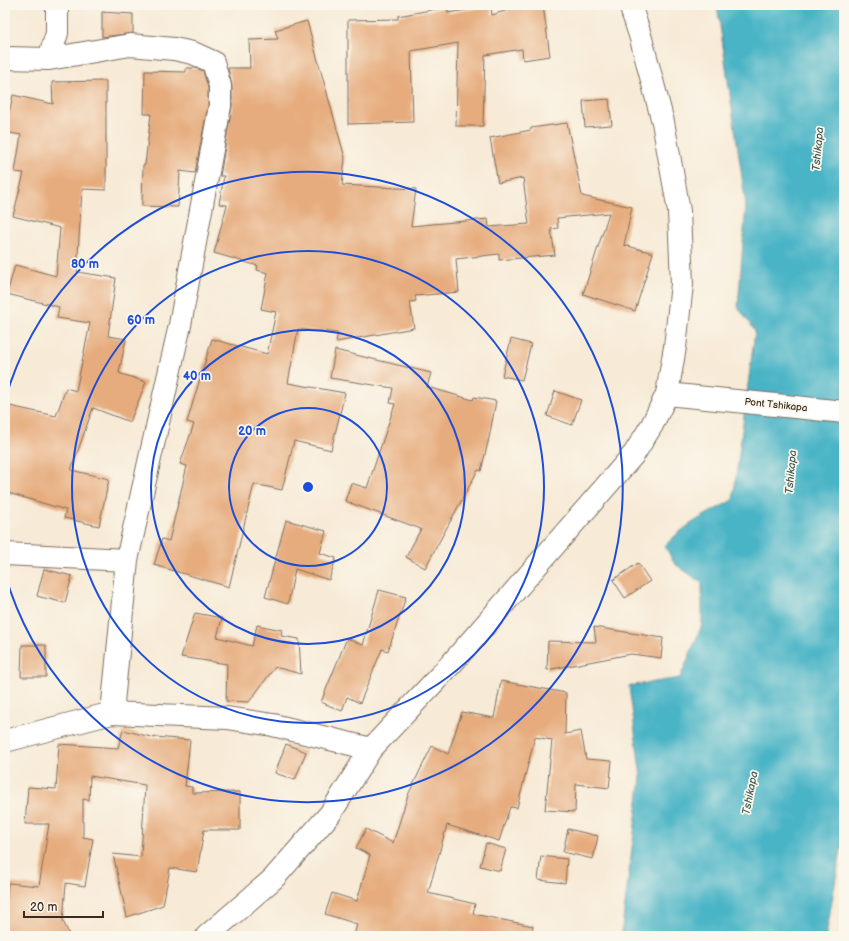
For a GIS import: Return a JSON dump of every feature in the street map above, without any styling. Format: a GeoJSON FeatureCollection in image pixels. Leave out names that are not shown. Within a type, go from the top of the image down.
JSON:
{"type":"FeatureCollection","features":[{"type":"Feature","properties":{"kind":"main road"},"geometry":{"type":"LineString","coordinates":[[49,58],[57,33],[57,5]]}},
{"type":"Feature","properties":{"kind":"main road"},"geometry":{"type":"LineString","coordinates":[[207,936],[273,879],[330,814],[371,749],[452,663],[634,454],[652,425],[667,394],[675,347],[682,284],[679,211],[663,122],[640,35],[630,5]]}},
{"type":"Feature","properties":{"kind":"main road"},"geometry":{"type":"LineString","coordinates":[[5,58],[49,58],[130,45],[174,49],[193,53],[213,62],[220,86],[220,106],[214,146],[180,325],[127,560],[112,713]]}},
{"type":"Feature","properties":{"kind":"main road","name":"Pont Tshikapa"},"geometry":{"type":"LineString","coordinates":[[667,394],[844,412]]}},
{"type":"Feature","properties":{"kind":"main road"},"geometry":{"type":"LineString","coordinates":[[5,554],[127,560]]}},
{"type":"Feature","properties":{"kind":"main road"},"geometry":{"type":"LineString","coordinates":[[5,741],[112,713],[227,718],[273,725],[371,749]]}},
{"type":"Feature","properties":{"kind":"water","name":"Tshikapa"},"geometry":{"type":"Polygon","coordinates":[[[717,5],[844,5],[844,832],[826,936],[621,936],[641,777],[629,686],[680,678],[702,625],[702,583],[675,564],[665,546],[688,526],[733,500],[755,331],[738,307],[746,205],[717,5]]]}},
{"type":"Feature","properties":{"kind":"building"},"geometry":{"type":"Polygon","coordinates":[[[524,5],[543,5],[550,56],[523,60],[522,49],[485,55],[483,126],[456,126],[458,43],[411,51],[413,122],[348,124],[348,20],[398,19],[398,16],[447,7],[448,13],[491,6],[492,15],[524,5]]]}},
{"type":"Feature","properties":{"kind":"building"},"geometry":{"type":"Polygon","coordinates":[[[102,12],[133,14],[133,33],[102,37],[102,12]]]}},
{"type":"Feature","properties":{"kind":"building"},"geometry":{"type":"Polygon","coordinates":[[[307,21],[345,158],[342,185],[416,189],[411,226],[488,219],[489,227],[529,224],[523,178],[498,183],[490,138],[531,130],[531,128],[567,123],[582,196],[632,207],[624,245],[653,253],[635,311],[583,294],[609,213],[557,218],[558,228],[551,229],[555,255],[499,260],[499,254],[456,259],[459,292],[415,296],[416,301],[410,302],[414,328],[336,342],[338,333],[298,329],[288,383],[345,393],[331,450],[294,441],[282,490],[254,484],[229,587],[154,565],[162,539],[169,541],[187,466],[180,464],[194,424],[187,422],[212,339],[267,354],[276,312],[261,309],[268,273],[257,270],[258,266],[214,253],[227,205],[219,204],[224,176],[220,176],[232,106],[232,86],[228,68],[250,68],[249,40],[278,39],[275,30],[307,21]]]}},
{"type":"Feature","properties":{"kind":"building"},"geometry":{"type":"Polygon","coordinates":[[[186,68],[196,68],[203,71],[208,88],[208,105],[195,173],[180,171],[178,207],[142,206],[143,165],[145,165],[151,114],[144,114],[145,71],[186,72],[186,68]]]}},
{"type":"Feature","properties":{"kind":"building"},"geometry":{"type":"Polygon","coordinates":[[[106,81],[106,190],[82,189],[77,272],[116,278],[108,336],[126,339],[119,373],[146,382],[130,422],[93,408],[71,470],[109,479],[99,526],[64,518],[66,510],[5,492],[5,405],[56,416],[66,388],[76,391],[90,323],[57,318],[59,307],[7,294],[15,265],[56,276],[60,228],[13,216],[24,173],[15,172],[21,135],[5,132],[13,95],[53,104],[52,82],[106,81]]]}},
{"type":"Feature","properties":{"kind":"building"},"geometry":{"type":"Polygon","coordinates":[[[609,99],[612,125],[585,127],[583,101],[609,99]]]}},
{"type":"Feature","properties":{"kind":"building"},"geometry":{"type":"Polygon","coordinates":[[[511,339],[531,344],[522,380],[502,376],[511,339]]]}},
{"type":"Feature","properties":{"kind":"building"},"geometry":{"type":"Polygon","coordinates":[[[335,350],[431,373],[427,387],[473,400],[474,397],[496,401],[481,471],[478,470],[425,568],[406,557],[421,529],[345,501],[351,483],[367,488],[395,404],[390,403],[393,388],[330,378],[335,350]]]}},
{"type":"Feature","properties":{"kind":"building"},"geometry":{"type":"Polygon","coordinates":[[[555,391],[581,400],[572,425],[547,416],[555,391]]]}},
{"type":"Feature","properties":{"kind":"building"},"geometry":{"type":"Polygon","coordinates":[[[286,520],[326,531],[320,553],[336,558],[329,580],[295,569],[288,604],[265,597],[286,520]]]}},
{"type":"Feature","properties":{"kind":"building"},"geometry":{"type":"Polygon","coordinates":[[[638,563],[650,581],[625,598],[613,580],[638,563]]]}},
{"type":"Feature","properties":{"kind":"building"},"geometry":{"type":"Polygon","coordinates":[[[44,569],[72,576],[65,603],[37,596],[44,569]]]}},
{"type":"Feature","properties":{"kind":"building"},"geometry":{"type":"Polygon","coordinates":[[[379,590],[406,597],[388,651],[382,649],[360,703],[347,697],[342,711],[321,702],[347,638],[363,645],[379,590]]]}},
{"type":"Feature","properties":{"kind":"building"},"geometry":{"type":"Polygon","coordinates":[[[195,613],[222,618],[217,637],[252,646],[257,625],[282,630],[281,636],[299,639],[301,674],[275,667],[249,702],[226,701],[227,664],[181,657],[195,613]]]}},
{"type":"Feature","properties":{"kind":"building"},"geometry":{"type":"Polygon","coordinates":[[[594,627],[663,638],[661,658],[631,654],[547,670],[548,641],[596,642],[594,627]]]}},
{"type":"Feature","properties":{"kind":"building"},"geometry":{"type":"Polygon","coordinates":[[[22,645],[46,645],[46,677],[21,677],[22,645]]]}},
{"type":"Feature","properties":{"kind":"building"},"geometry":{"type":"Polygon","coordinates":[[[501,681],[566,693],[565,734],[581,731],[586,759],[612,761],[609,788],[576,784],[575,812],[545,810],[552,740],[535,737],[517,808],[510,807],[499,841],[447,825],[428,893],[475,904],[473,914],[533,926],[532,936],[354,936],[357,924],[325,914],[332,893],[357,901],[370,855],[356,848],[366,829],[393,843],[408,795],[432,746],[448,754],[462,712],[494,718],[501,681]]]}},
{"type":"Feature","properties":{"kind":"building"},"geometry":{"type":"Polygon","coordinates":[[[123,730],[155,738],[190,740],[185,786],[192,787],[192,793],[240,792],[240,830],[204,830],[197,872],[170,868],[163,905],[127,917],[113,854],[141,857],[145,785],[90,776],[89,800],[83,799],[83,837],[93,839],[85,886],[66,883],[63,921],[70,936],[5,936],[8,883],[39,886],[49,824],[25,824],[28,787],[56,789],[59,744],[118,748],[123,730]]]}},
{"type":"Feature","properties":{"kind":"building"},"geometry":{"type":"Polygon","coordinates":[[[286,744],[306,752],[295,780],[275,773],[286,744]]]}},
{"type":"Feature","properties":{"kind":"building"},"geometry":{"type":"Polygon","coordinates":[[[568,829],[598,836],[593,859],[563,852],[568,829]]]}},
{"type":"Feature","properties":{"kind":"building"},"geometry":{"type":"Polygon","coordinates":[[[486,843],[506,849],[500,871],[480,866],[486,843]]]}},
{"type":"Feature","properties":{"kind":"building"},"geometry":{"type":"Polygon","coordinates":[[[541,856],[567,859],[565,883],[538,880],[541,856]]]}}]}
